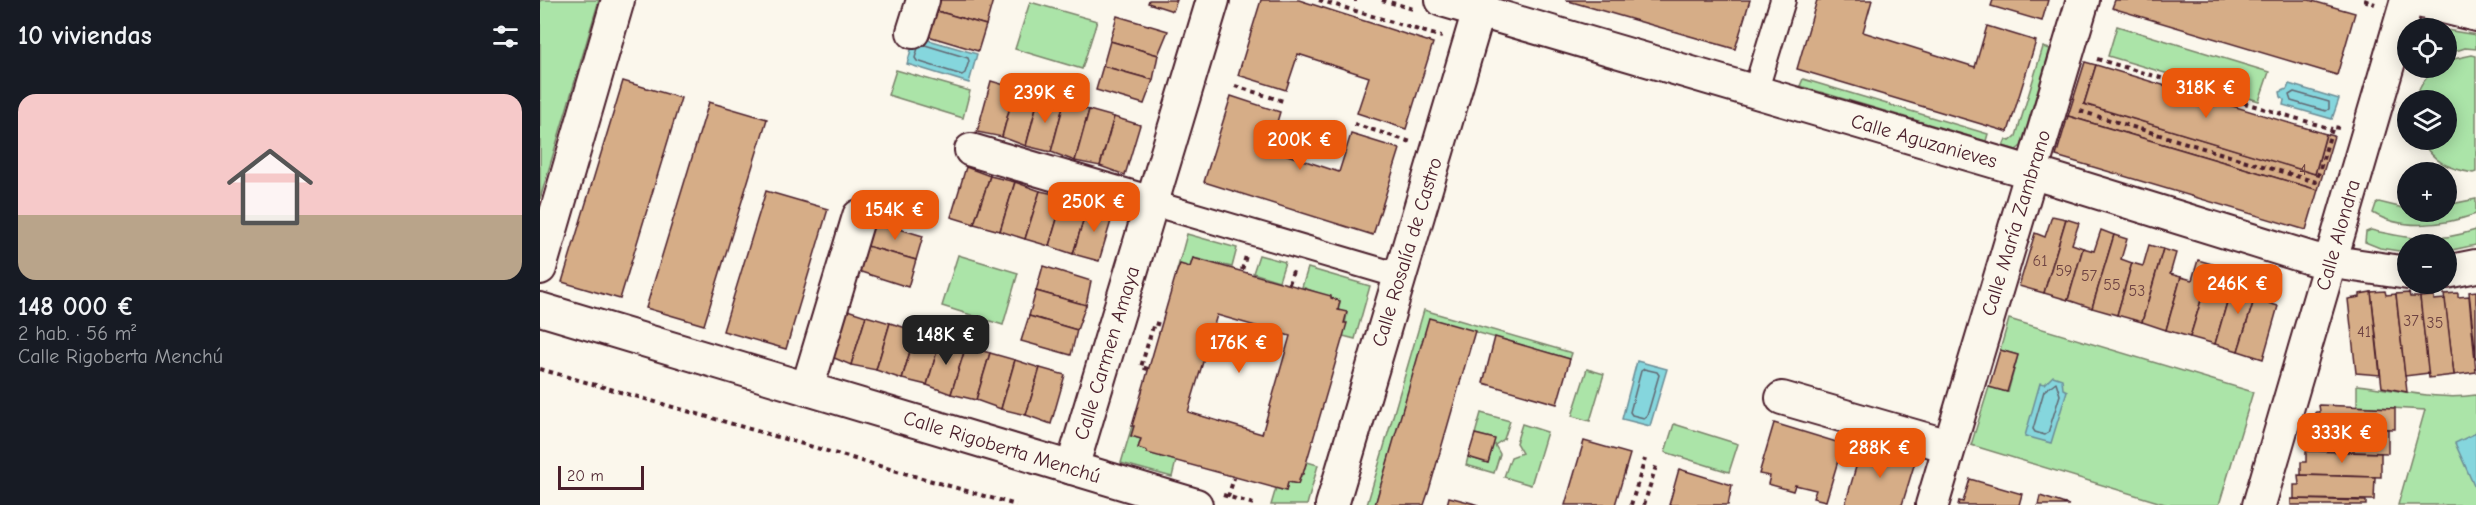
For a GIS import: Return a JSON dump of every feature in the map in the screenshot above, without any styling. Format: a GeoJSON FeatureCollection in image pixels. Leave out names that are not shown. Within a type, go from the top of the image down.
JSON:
{"type":"FeatureCollection","features":[{"type":"Feature","properties":{"kind":"street"},"geometry":{"type":"LineString","coordinates":[[540,268],[618,0]]}},
{"type":"Feature","properties":{"kind":"street"},"geometry":{"type":"LineString","coordinates":[[913,32],[923,0]]}},
{"type":"Feature","properties":{"kind":"street","name":"Calle Carmen Amaya"},"geometry":{"type":"LineString","coordinates":[[1072,468],[1213,0]]}},
{"type":"Feature","properties":{"kind":"street"},"geometry":{"type":"LineString","coordinates":[[1760,76],[1783,0]]}},
{"type":"Feature","properties":{"kind":"street","name":"Calle María Zambrano"},"geometry":{"type":"LineString","coordinates":[[1932,505],[2083,0]]}},
{"type":"Feature","properties":{"kind":"street","name":"Calle Alondra"},"geometry":{"type":"LineString","coordinates":[[2259,505],[2407,0]]}},
{"type":"Feature","properties":{"kind":"street"},"geometry":{"type":"LineString","coordinates":[[2414,0],[2476,15]]}},
{"type":"Feature","properties":{"kind":"street","name":"Calle Aguzanieves"},"geometry":{"type":"LineString","coordinates":[[1428,5],[1481,5],[2313,259],[2397,271]]}},
{"type":"Feature","properties":{"kind":"street","name":"Calle Rosalía de Castro"},"geometry":{"type":"LineString","coordinates":[[1332,505],[1481,5]]}},
{"type":"Feature","properties":{"kind":"street"},"geometry":{"type":"LineString","coordinates":[[972,150],[1400,276]]}},
{"type":"Feature","properties":{"kind":"street"},"geometry":{"type":"LineString","coordinates":[[807,389],[859,216]]}},
{"type":"Feature","properties":{"kind":"street"},"geometry":{"type":"LineString","coordinates":[[2457,270],[2476,266]]}},
{"type":"Feature","properties":{"kind":"street","name":"Calle Rigoberta Menchú"},"geometry":{"type":"LineString","coordinates":[[540,309],[1196,505]]}},
{"type":"Feature","properties":{"kind":"street"},"geometry":{"type":"LineString","coordinates":[[1782,398],[1949,446]]}},
{"type":"Feature","properties":{"kind":"path"},"geometry":{"type":"LineString","coordinates":[[1319,0],[1450,38]]}},
{"type":"Feature","properties":{"kind":"path"},"geometry":{"type":"LineString","coordinates":[[1382,0],[1428,5]]}},
{"type":"Feature","properties":{"kind":"path","name":"Calle Alondra"},"geometry":{"type":"LineString","coordinates":[[2076,110],[2316,182],[2334,128],[2092,58]]}},
{"type":"Feature","properties":{"kind":"path"},"geometry":{"type":"LineString","coordinates":[[1235,86],[1283,101]]}},
{"type":"Feature","properties":{"kind":"path"},"geometry":{"type":"LineString","coordinates":[[1354,124],[1402,139]]}},
{"type":"Feature","properties":{"kind":"path"},"geometry":{"type":"LineString","coordinates":[[1148,369],[1141,367],[1147,345],[1154,323],[1161,324]]}},
{"type":"Feature","properties":{"kind":"path"},"geometry":{"type":"LineString","coordinates":[[540,369],[1017,505]]}},
{"type":"Feature","properties":{"kind":"path"},"geometry":{"type":"LineString","coordinates":[[1631,505],[1644,459]]}},
{"type":"Feature","properties":{"kind":"path"},"geometry":{"type":"LineString","coordinates":[[1644,505],[1657,463]]}},
{"type":"Feature","properties":{"kind":"path"},"geometry":{"type":"LineString","coordinates":[[1228,496],[1234,478]]}},
{"type":"Feature","properties":{"kind":"green space"},"geometry":{"type":"Polygon","coordinates":[[[540,0],[599,0],[540,199],[540,0]]]}},
{"type":"Feature","properties":{"kind":"green space"},"geometry":{"type":"Polygon","coordinates":[[[1030,2],[1097,21],[1082,69],[1015,49],[1030,2]]]}},
{"type":"Feature","properties":{"kind":"green space"},"geometry":{"type":"Polygon","coordinates":[[[2117,26],[2269,72],[2259,101],[2108,56],[2117,26]]]}},
{"type":"Feature","properties":{"kind":"green space"},"geometry":{"type":"Polygon","coordinates":[[[2457,32],[2476,35],[2476,49],[2465,48],[2457,51],[2457,32]]]}},
{"type":"Feature","properties":{"kind":"green space"},"geometry":{"type":"Polygon","coordinates":[[[2043,47],[2050,49],[2021,146],[2016,150],[2003,146],[2006,139],[2010,141],[2016,136],[2043,47]]]}},
{"type":"Feature","properties":{"kind":"green space"},"geometry":{"type":"Polygon","coordinates":[[[2476,56],[2476,172],[2473,173],[2457,169],[2457,162],[2441,162],[2428,150],[2457,150],[2457,90],[2420,90],[2426,78],[2457,78],[2457,58],[2476,56]]]}},
{"type":"Feature","properties":{"kind":"green space"},"geometry":{"type":"Polygon","coordinates":[[[896,70],[970,91],[963,118],[888,95],[896,70]]]}},
{"type":"Feature","properties":{"kind":"green space"},"geometry":{"type":"Polygon","coordinates":[[[1803,79],[1988,134],[1986,141],[1800,86],[1803,79]]]}},
{"type":"Feature","properties":{"kind":"green space"},"geometry":{"type":"Polygon","coordinates":[[[2476,199],[2476,214],[2457,219],[2457,203],[2476,199]]]}},
{"type":"Feature","properties":{"kind":"green space"},"geometry":{"type":"Polygon","coordinates":[[[2379,202],[2397,206],[2397,222],[2373,213],[2379,202]]]}},
{"type":"Feature","properties":{"kind":"green space"},"geometry":{"type":"Polygon","coordinates":[[[2397,222],[2444,222],[2424,224],[2397,222]]]}},
{"type":"Feature","properties":{"kind":"green space"},"geometry":{"type":"Polygon","coordinates":[[[2371,230],[2397,236],[2397,251],[2380,248],[2365,242],[2366,232],[2371,230]]]}},
{"type":"Feature","properties":{"kind":"green space"},"geometry":{"type":"Polygon","coordinates":[[[2476,230],[2476,245],[2457,249],[2457,235],[2476,230]]]}},
{"type":"Feature","properties":{"kind":"green space"},"geometry":{"type":"Polygon","coordinates":[[[1187,234],[1237,248],[1232,267],[1193,258],[1190,267],[1176,274],[1187,234]]]}},
{"type":"Feature","properties":{"kind":"green space"},"geometry":{"type":"Polygon","coordinates":[[[958,255],[1018,273],[1003,325],[942,306],[958,255]]]}},
{"type":"Feature","properties":{"kind":"green space"},"geometry":{"type":"Polygon","coordinates":[[[1259,255],[1285,262],[1279,281],[1253,273],[1259,255]]]}},
{"type":"Feature","properties":{"kind":"green space"},"geometry":{"type":"Polygon","coordinates":[[[1308,268],[1370,286],[1355,339],[1343,336],[1347,313],[1338,310],[1340,301],[1302,287],[1308,268]]]}},
{"type":"Feature","properties":{"kind":"green space"},"geometry":{"type":"Polygon","coordinates":[[[1424,310],[1572,353],[1570,359],[1430,319],[1375,505],[1367,505],[1424,310]]]}},
{"type":"Feature","properties":{"kind":"green space"},"geometry":{"type":"Polygon","coordinates":[[[2009,319],[2253,392],[2219,505],[2168,505],[1971,445],[1989,387],[2008,392],[2018,355],[2000,350],[2009,319]]]}},
{"type":"Feature","properties":{"kind":"green space"},"geometry":{"type":"Polygon","coordinates":[[[1587,369],[1604,374],[1590,421],[1572,416],[1587,369]]]}},
{"type":"Feature","properties":{"kind":"green space"},"geometry":{"type":"Polygon","coordinates":[[[2357,385],[2431,396],[2476,395],[2476,505],[2398,505],[2425,410],[2357,406],[2357,385]]]}},
{"type":"Feature","properties":{"kind":"green space"},"geometry":{"type":"Polygon","coordinates":[[[1481,413],[1510,421],[1504,439],[1495,445],[1500,454],[1494,473],[1466,465],[1468,457],[1488,463],[1494,439],[1475,434],[1481,413]]]}},
{"type":"Feature","properties":{"kind":"green space"},"geometry":{"type":"Polygon","coordinates":[[[1522,424],[1547,432],[1531,485],[1504,477],[1511,457],[1522,453],[1516,443],[1522,424]]]}},
{"type":"Feature","properties":{"kind":"green space"},"geometry":{"type":"Polygon","coordinates":[[[1674,424],[1738,444],[1729,472],[1665,452],[1674,424]]]}},
{"type":"Feature","properties":{"kind":"green space"},"geometry":{"type":"Polygon","coordinates":[[[1132,426],[1134,426],[1131,436],[1141,439],[1138,448],[1176,461],[1172,477],[1121,463],[1132,426]]]}},
{"type":"Feature","properties":{"kind":"green space"},"geometry":{"type":"Polygon","coordinates":[[[1307,462],[1318,465],[1307,505],[1271,505],[1276,488],[1286,491],[1288,482],[1298,484],[1307,462]]]}},
{"type":"Feature","properties":{"kind":"water"},"geometry":{"type":"Polygon","coordinates":[[[915,36],[977,54],[969,83],[907,64],[915,36]]]}},
{"type":"Feature","properties":{"kind":"water"},"geometry":{"type":"Polygon","coordinates":[[[2289,84],[2339,99],[2332,119],[2283,105],[2284,100],[2280,92],[2287,89],[2289,84]]]}},
{"type":"Feature","properties":{"kind":"water"},"geometry":{"type":"Polygon","coordinates":[[[1637,361],[1667,369],[1650,426],[1622,419],[1637,361]]]}},
{"type":"Feature","properties":{"kind":"water"},"geometry":{"type":"Polygon","coordinates":[[[2053,376],[2062,379],[2063,389],[2067,391],[2051,443],[2025,436],[2040,383],[2045,384],[2053,376]]]}},
{"type":"Feature","properties":{"kind":"water"},"geometry":{"type":"Polygon","coordinates":[[[2476,433],[2476,488],[2475,488],[2455,443],[2476,433]]]}},
{"type":"Feature","properties":{"kind":"building"},"geometry":{"type":"Polygon","coordinates":[[[938,0],[993,0],[986,25],[937,11],[940,1],[938,0]]]}},
{"type":"Feature","properties":{"kind":"building"},"geometry":{"type":"Polygon","coordinates":[[[1149,0],[1177,0],[1173,11],[1148,3],[1149,0]]]}},
{"type":"Feature","properties":{"kind":"building"},"geometry":{"type":"Polygon","coordinates":[[[1261,0],[1299,0],[1433,43],[1406,129],[1357,113],[1369,77],[1298,54],[1286,90],[1238,75],[1261,0]]]}},
{"type":"Feature","properties":{"kind":"building"},"geometry":{"type":"Polygon","coordinates":[[[1565,0],[1750,0],[1735,49],[1565,0]]]}},
{"type":"Feature","properties":{"kind":"building"},"geometry":{"type":"Polygon","coordinates":[[[1817,0],[1872,0],[1863,32],[1975,67],[1987,26],[2036,41],[2008,132],[1797,69],[1817,0]]]}},
{"type":"Feature","properties":{"kind":"building"},"geometry":{"type":"Polygon","coordinates":[[[1993,0],[2048,0],[2042,21],[1991,6],[1993,0]]]}},
{"type":"Feature","properties":{"kind":"building"},"geometry":{"type":"Polygon","coordinates":[[[2115,0],[2309,0],[2355,13],[2337,75],[2112,8],[2115,0]]]}},
{"type":"Feature","properties":{"kind":"building"},"geometry":{"type":"Polygon","coordinates":[[[937,11],[986,25],[978,51],[928,36],[937,11]]]}},
{"type":"Feature","properties":{"kind":"building"},"geometry":{"type":"Polygon","coordinates":[[[1117,16],[1168,31],[1158,55],[1110,41],[1117,16]]]}},
{"type":"Feature","properties":{"kind":"building"},"geometry":{"type":"Polygon","coordinates":[[[1110,41],[1158,55],[1153,80],[1103,66],[1110,41]]]}},
{"type":"Feature","properties":{"kind":"building"},"geometry":{"type":"Polygon","coordinates":[[[2085,62],[2096,65],[2084,104],[2315,174],[2326,134],[2334,136],[2318,190],[2068,116],[2085,62]]]}},
{"type":"Feature","properties":{"kind":"building"},"geometry":{"type":"Polygon","coordinates":[[[2096,65],[2326,134],[2315,174],[2084,104],[2096,65]]]}},
{"type":"Feature","properties":{"kind":"building"},"geometry":{"type":"Polygon","coordinates":[[[1103,66],[1153,80],[1144,104],[1096,90],[1103,66]]]}},
{"type":"Feature","properties":{"kind":"building"},"geometry":{"type":"Polygon","coordinates":[[[623,81],[681,98],[620,299],[562,282],[623,81]]]}},
{"type":"Feature","properties":{"kind":"building"},"geometry":{"type":"Polygon","coordinates":[[[991,81],[1015,88],[1002,137],[977,132],[991,81]]]}},
{"type":"Feature","properties":{"kind":"building"},"geometry":{"type":"Polygon","coordinates":[[[1015,88],[1039,96],[1026,146],[1002,137],[1015,88]]]}},
{"type":"Feature","properties":{"kind":"building"},"geometry":{"type":"Polygon","coordinates":[[[1039,96],[1064,103],[1051,152],[1026,146],[1039,96]]]}},
{"type":"Feature","properties":{"kind":"building"},"geometry":{"type":"Polygon","coordinates":[[[1231,96],[1280,112],[1269,149],[1339,172],[1351,134],[1400,149],[1373,235],[1204,182],[1231,96]]]}},
{"type":"Feature","properties":{"kind":"building"},"geometry":{"type":"Polygon","coordinates":[[[709,102],[767,119],[704,325],[646,308],[709,102]]]}},
{"type":"Feature","properties":{"kind":"building"},"geometry":{"type":"Polygon","coordinates":[[[1064,103],[1089,110],[1075,161],[1051,152],[1064,103]]]}},
{"type":"Feature","properties":{"kind":"building"},"geometry":{"type":"Polygon","coordinates":[[[1089,110],[1114,117],[1100,166],[1075,161],[1089,110]]]}},
{"type":"Feature","properties":{"kind":"building"},"geometry":{"type":"Polygon","coordinates":[[[2068,116],[2318,190],[2306,230],[2056,156],[2068,116]]]}},
{"type":"Feature","properties":{"kind":"building"},"geometry":{"type":"Polygon","coordinates":[[[1114,117],[1140,125],[1125,175],[1100,166],[1114,117]]]}},
{"type":"Feature","properties":{"kind":"building"},"geometry":{"type":"Polygon","coordinates":[[[966,167],[990,176],[974,224],[951,217],[966,167]]]}},
{"type":"Feature","properties":{"kind":"building"},"geometry":{"type":"Polygon","coordinates":[[[990,176],[1015,182],[1000,231],[974,224],[990,176]]]}},
{"type":"Feature","properties":{"kind":"building"},"geometry":{"type":"Polygon","coordinates":[[[1015,182],[1040,191],[1025,239],[1000,231],[1015,182]]]}},
{"type":"Feature","properties":{"kind":"building"},"geometry":{"type":"Polygon","coordinates":[[[766,191],[828,209],[786,349],[723,331],[766,191]]]}},
{"type":"Feature","properties":{"kind":"building"},"geometry":{"type":"Polygon","coordinates":[[[1040,191],[1064,196],[1049,246],[1025,239],[1040,191]]]}},
{"type":"Feature","properties":{"kind":"building"},"geometry":{"type":"Polygon","coordinates":[[[1064,196],[1088,205],[1073,254],[1049,246],[1064,196]]]}},
{"type":"Feature","properties":{"kind":"building"},"geometry":{"type":"Polygon","coordinates":[[[1088,205],[1114,211],[1099,261],[1073,254],[1088,205]]]}},
{"type":"Feature","properties":{"kind":"building"},"geometry":{"type":"Polygon","coordinates":[[[2052,216],[2066,219],[2044,293],[2019,286],[2035,233],[2045,237],[2052,216]]]}},
{"type":"Feature","properties":{"kind":"building"},"geometry":{"type":"Polygon","coordinates":[[[2066,219],[2079,223],[2072,244],[2083,248],[2068,300],[2044,293],[2066,219]]]}},
{"type":"Feature","properties":{"kind":"building"},"geometry":{"type":"Polygon","coordinates":[[[873,221],[923,236],[916,260],[867,246],[873,221]]]}},
{"type":"Feature","properties":{"kind":"building"},"geometry":{"type":"Polygon","coordinates":[[[2101,230],[2114,235],[2092,308],[2068,300],[2083,248],[2094,251],[2101,230]]]}},
{"type":"Feature","properties":{"kind":"building"},"geometry":{"type":"Polygon","coordinates":[[[2114,235],[2127,239],[2121,259],[2132,263],[2117,315],[2092,308],[2114,235]]]}},
{"type":"Feature","properties":{"kind":"building"},"geometry":{"type":"Polygon","coordinates":[[[2149,245],[2163,249],[2142,322],[2117,315],[2132,263],[2143,266],[2149,245]]]}},
{"type":"Feature","properties":{"kind":"building"},"geometry":{"type":"Polygon","coordinates":[[[867,246],[916,260],[908,287],[858,271],[867,246]]]}},
{"type":"Feature","properties":{"kind":"building"},"geometry":{"type":"Polygon","coordinates":[[[2163,249],[2176,253],[2170,274],[2181,277],[2166,330],[2142,322],[2163,249]]]}},
{"type":"Feature","properties":{"kind":"building"},"geometry":{"type":"Polygon","coordinates":[[[1193,258],[1331,296],[1340,301],[1338,310],[1347,312],[1344,323],[1347,323],[1303,474],[1298,484],[1288,482],[1286,491],[1147,453],[1138,448],[1141,439],[1131,436],[1176,274],[1180,264],[1190,267],[1193,258]],[[1217,315],[1188,412],[1262,434],[1290,336],[1217,315]]]}},
{"type":"Feature","properties":{"kind":"building"},"geometry":{"type":"Polygon","coordinates":[[[2198,260],[2212,264],[2190,337],[2166,330],[2181,277],[2192,280],[2198,260]]]}},
{"type":"Feature","properties":{"kind":"building"},"geometry":{"type":"Polygon","coordinates":[[[2212,264],[2225,268],[2219,289],[2230,292],[2215,344],[2190,337],[2212,264]]]}},
{"type":"Feature","properties":{"kind":"building"},"geometry":{"type":"Polygon","coordinates":[[[1043,266],[1091,281],[1086,305],[1036,291],[1043,266]]]}},
{"type":"Feature","properties":{"kind":"building"},"geometry":{"type":"Polygon","coordinates":[[[2247,274],[2261,278],[2238,351],[2215,344],[2230,292],[2241,295],[2247,274]]]}},
{"type":"Feature","properties":{"kind":"building"},"geometry":{"type":"Polygon","coordinates":[[[2261,278],[2274,282],[2268,303],[2278,306],[2263,359],[2238,351],[2261,278]]]}},
{"type":"Feature","properties":{"kind":"building"},"geometry":{"type":"Polygon","coordinates":[[[1036,291],[1086,305],[1077,330],[1029,316],[1036,291]]]}},
{"type":"Feature","properties":{"kind":"building"},"geometry":{"type":"Polygon","coordinates":[[[2385,291],[2386,295],[2396,294],[2407,392],[2382,387],[2371,292],[2385,291]]]}},
{"type":"Feature","properties":{"kind":"building"},"geometry":{"type":"Polygon","coordinates":[[[2476,291],[2476,359],[2469,292],[2476,291]]]}},
{"type":"Feature","properties":{"kind":"building"},"geometry":{"type":"Polygon","coordinates":[[[2371,292],[2380,375],[2356,373],[2348,299],[2371,292]]]}},
{"type":"Feature","properties":{"kind":"building"},"geometry":{"type":"Polygon","coordinates":[[[2457,293],[2458,297],[2469,296],[2476,372],[2454,375],[2444,294],[2457,293]]]}},
{"type":"Feature","properties":{"kind":"building"},"geometry":{"type":"Polygon","coordinates":[[[2396,294],[2420,297],[2429,373],[2405,376],[2396,294]]]}},
{"type":"Feature","properties":{"kind":"building"},"geometry":{"type":"Polygon","coordinates":[[[2434,296],[2434,300],[2445,299],[2454,375],[2429,378],[2420,297],[2434,296]]]}},
{"type":"Feature","properties":{"kind":"building"},"geometry":{"type":"Polygon","coordinates":[[[841,308],[866,316],[851,365],[827,355],[841,308]]]}},
{"type":"Feature","properties":{"kind":"building"},"geometry":{"type":"Polygon","coordinates":[[[866,316],[890,323],[876,370],[851,365],[866,316]]]}},
{"type":"Feature","properties":{"kind":"building"},"geometry":{"type":"Polygon","coordinates":[[[1029,316],[1077,330],[1071,355],[1021,341],[1029,316]]]}},
{"type":"Feature","properties":{"kind":"building"},"geometry":{"type":"Polygon","coordinates":[[[1429,318],[1475,331],[1424,505],[1375,505],[1429,318]]]}},
{"type":"Feature","properties":{"kind":"building"},"geometry":{"type":"Polygon","coordinates":[[[890,323],[916,331],[902,379],[876,370],[890,323]]]}},
{"type":"Feature","properties":{"kind":"building"},"geometry":{"type":"Polygon","coordinates":[[[916,331],[941,338],[927,385],[902,379],[916,331]]]}},
{"type":"Feature","properties":{"kind":"building"},"geometry":{"type":"Polygon","coordinates":[[[1495,337],[1570,359],[1557,404],[1483,383],[1495,337]]]}},
{"type":"Feature","properties":{"kind":"building"},"geometry":{"type":"Polygon","coordinates":[[[941,338],[966,346],[951,394],[927,385],[941,338]]]}},
{"type":"Feature","properties":{"kind":"building"},"geometry":{"type":"Polygon","coordinates":[[[966,346],[990,353],[976,400],[951,394],[966,346]]]}},
{"type":"Feature","properties":{"kind":"building"},"geometry":{"type":"Polygon","coordinates":[[[2000,350],[2018,355],[2007,392],[1989,387],[2000,350]]]}},
{"type":"Feature","properties":{"kind":"building"},"geometry":{"type":"Polygon","coordinates":[[[990,353],[1015,360],[1001,409],[976,400],[990,353]]]}},
{"type":"Feature","properties":{"kind":"building"},"geometry":{"type":"Polygon","coordinates":[[[1015,360],[1040,368],[1026,415],[1001,409],[1015,360]]]}},
{"type":"Feature","properties":{"kind":"building"},"geometry":{"type":"Polygon","coordinates":[[[1040,368],[1065,375],[1051,424],[1026,415],[1040,368]]]}},
{"type":"Feature","properties":{"kind":"building"},"geometry":{"type":"Polygon","coordinates":[[[2319,405],[2395,408],[2395,429],[2316,428],[2316,412],[2320,412],[2319,405]]]}},
{"type":"Feature","properties":{"kind":"building"},"geometry":{"type":"Polygon","coordinates":[[[1774,423],[1843,444],[1826,501],[1813,498],[1816,490],[1795,485],[1793,491],[1768,484],[1770,476],[1759,474],[1774,423]]]}},
{"type":"Feature","properties":{"kind":"building"},"geometry":{"type":"Polygon","coordinates":[[[2313,428],[2388,429],[2388,453],[2308,451],[2308,438],[2313,438],[2313,428]]]}},
{"type":"Feature","properties":{"kind":"building"},"geometry":{"type":"Polygon","coordinates":[[[1475,434],[1495,439],[1488,463],[1468,457],[1475,434]]]}},
{"type":"Feature","properties":{"kind":"building"},"geometry":{"type":"Polygon","coordinates":[[[1584,441],[1630,454],[1615,505],[1565,505],[1584,441]]]}},
{"type":"Feature","properties":{"kind":"building"},"geometry":{"type":"Polygon","coordinates":[[[1862,446],[1915,462],[1902,505],[1845,505],[1862,446]]]}},
{"type":"Feature","properties":{"kind":"building"},"geometry":{"type":"Polygon","coordinates":[[[2308,451],[2381,453],[2381,477],[2301,475],[2301,462],[2306,462],[2308,451]]]}},
{"type":"Feature","properties":{"kind":"building"},"geometry":{"type":"Polygon","coordinates":[[[1679,469],[1732,485],[1728,505],[1669,505],[1679,469]]]}},
{"type":"Feature","properties":{"kind":"building"},"geometry":{"type":"Polygon","coordinates":[[[2298,475],[2375,477],[2374,500],[2294,499],[2294,485],[2299,485],[2298,475]]]}},
{"type":"Feature","properties":{"kind":"building"},"geometry":{"type":"Polygon","coordinates":[[[1970,479],[2022,494],[2019,505],[1958,505],[1959,501],[1963,502],[1970,479]]]}},
{"type":"Feature","properties":{"kind":"building"},"geometry":{"type":"Polygon","coordinates":[[[2040,496],[2062,503],[2069,505],[2038,505],[2040,496]]]}},
{"type":"Feature","properties":{"kind":"building"},"geometry":{"type":"Polygon","coordinates":[[[1449,497],[1472,503],[1478,505],[1447,505],[1449,497]]]}},
{"type":"Feature","properties":{"kind":"building"},"geometry":{"type":"Polygon","coordinates":[[[2291,499],[2366,501],[2366,505],[2291,505],[2291,499]]]}}]}
